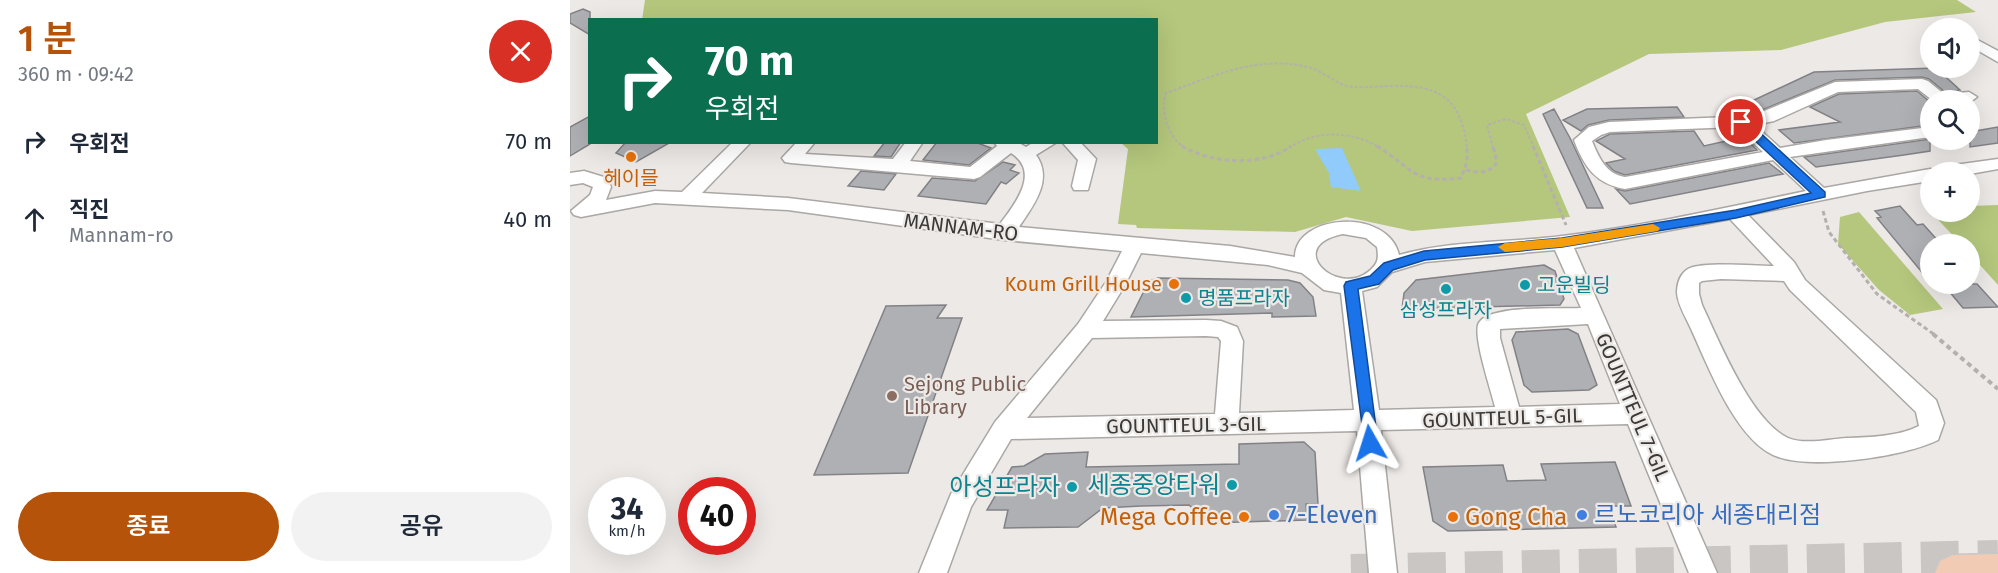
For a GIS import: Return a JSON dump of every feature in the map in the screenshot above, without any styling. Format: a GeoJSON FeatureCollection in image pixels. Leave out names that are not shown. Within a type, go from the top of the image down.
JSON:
{"type":"FeatureCollection","features":[{"type":"Feature","properties":{"kind":"main road"},"geometry":{"type":"LineString","coordinates":[[1953,573],[1998,572]]}},
{"type":"Feature","properties":{"kind":"street"},"geometry":{"type":"LineString","coordinates":[[1980,46],[1998,57]]}},
{"type":"Feature","properties":{"kind":"street"},"geometry":{"type":"LineString","coordinates":[[1920,133],[1826,145],[1633,182],[1617,182],[1601,175],[1583,140],[1595,131],[1609,127],[1741,122],[1768,117],[1826,90],[1842,87],[1922,84],[1929,90]]}},
{"type":"Feature","properties":{"kind":"street"},"geometry":{"type":"LineString","coordinates":[[1741,122],[1777,155],[1822,203]]}},
{"type":"Feature","properties":{"kind":"street"},"geometry":{"type":"LineString","coordinates":[[687,198],[741,144]]}},
{"type":"Feature","properties":{"kind":"street"},"geometry":{"type":"LineString","coordinates":[[805,144],[791,158],[974,173],[1012,147],[1034,144]]}},
{"type":"Feature","properties":{"kind":"street"},"geometry":{"type":"LineString","coordinates":[[898,165],[914,144]]}},
{"type":"Feature","properties":{"kind":"street"},"geometry":{"type":"LineString","coordinates":[[1072,144],[1087,159],[1081,186]]}},
{"type":"Feature","properties":{"kind":"street"},"geometry":{"type":"LineString","coordinates":[[1004,233],[1026,202],[1035,184],[1036,169],[1012,147]]}},
{"type":"Feature","properties":{"kind":"street"},"geometry":{"type":"LineString","coordinates":[[570,178],[594,178],[601,182],[603,188],[600,195],[576,213]]}},
{"type":"Feature","properties":{"kind":"street"},"geometry":{"type":"LineString","coordinates":[[1310,241],[1305,259],[1309,267],[1326,281],[1350,286],[1374,280],[1388,266],[1424,255],[1564,234],[1822,203],[1920,178]]}},
{"type":"Feature","properties":{"kind":"street"},"geometry":{"type":"LineString","coordinates":[[603,188],[637,191],[655,197]]}},
{"type":"Feature","properties":{"kind":"street"},"geometry":{"type":"LineString","coordinates":[[576,213],[655,197]]}},
{"type":"Feature","properties":{"kind":"street","name":"MANNAM-RO"},"geometry":{"type":"LineString","coordinates":[[655,197],[788,204],[1004,233],[1230,253],[1309,267]]}},
{"type":"Feature","properties":{"kind":"street"},"geometry":{"type":"LineString","coordinates":[[1736,214],[1787,267],[1791,274],[1797,285],[1844,331],[1908,387],[1926,407],[1932,423],[1929,433],[1911,443],[1801,450],[1782,447],[1760,432],[1734,391],[1691,305],[1688,294],[1689,281],[1696,274],[1721,272],[1791,274]]}},
{"type":"Feature","properties":{"kind":"street"},"geometry":{"type":"LineString","coordinates":[[1268,258],[1310,241],[1329,229],[1343,227],[1370,232],[1380,239],[1387,247],[1390,257],[1388,266]]}},
{"type":"Feature","properties":{"kind":"street","name":"GOUNTTEUL 7-GIL"},"geometry":{"type":"LineString","coordinates":[[1564,234],[1595,316],[1703,573]]}},
{"type":"Feature","properties":{"kind":"street"},"geometry":{"type":"LineString","coordinates":[[1380,239],[1424,255]]}},
{"type":"Feature","properties":{"kind":"street"},"geometry":{"type":"LineString","coordinates":[[933,573],[960,502],[1004,429],[1086,330],[1115,285],[1134,246]]}},
{"type":"Feature","properties":{"kind":"street"},"geometry":{"type":"LineString","coordinates":[[1350,286],[1368,422],[1383,573]]}},
{"type":"Feature","properties":{"kind":"street"},"geometry":{"type":"LineString","coordinates":[[1510,417],[1489,338],[1489,325],[1499,319],[1595,316]]}},
{"type":"Feature","properties":{"kind":"street"},"geometry":{"type":"LineString","coordinates":[[1086,330],[1206,328],[1221,329],[1229,333],[1232,341],[1227,424]]}},
{"type":"Feature","properties":{"kind":"street","name":"GOUNTTEUL 5-GIL"},"geometry":{"type":"LineString","coordinates":[[1368,422],[1636,414]]}},
{"type":"Feature","properties":{"kind":"street","name":"GOUNTTEUL 3-GIL"},"geometry":{"type":"LineString","coordinates":[[1004,429],[1368,422]]}},
{"type":"Feature","properties":{"kind":"path"},"geometry":{"type":"LineString","coordinates":[[1254,65],[1305,67],[1318,70],[1340,83],[1353,87],[1396,85],[1425,88],[1449,98],[1457,108],[1464,126],[1467,148],[1466,170],[1461,177],[1446,181],[1424,179],[1405,171],[1382,148],[1368,141],[1342,135],[1302,139],[1281,153],[1269,157],[1244,159],[1204,155],[1188,150],[1174,138],[1161,104],[1162,98],[1172,90],[1234,69],[1254,65]]}},
{"type":"Feature","properties":{"kind":"path"},"geometry":{"type":"LineString","coordinates":[[1466,170],[1485,172],[1497,162],[1487,125],[1497,120],[1520,121],[1524,125],[1564,234]]}},
{"type":"Feature","properties":{"kind":"path"},"geometry":{"type":"LineString","coordinates":[[1822,203],[1829,232],[1876,294],[1930,331],[1998,389]]}},
{"type":"Feature","properties":{"kind":"green space"},"geometry":{"type":"Polygon","coordinates":[[[645,0],[1957,0],[1976,12],[1885,22],[1781,50],[1649,54],[1526,114],[1570,217],[1412,231],[1346,217],[1295,232],[1137,228],[1136,225],[1118,224],[1128,149],[1122,144],[1158,144],[1158,18],[642,18],[645,0]]]}},
{"type":"Feature","properties":{"kind":"green space"},"geometry":{"type":"Polygon","coordinates":[[[1998,205],[1998,285],[1980,265],[1980,234],[1952,234],[1940,222],[1980,222],[1980,206],[1998,205]]]}},
{"type":"Feature","properties":{"kind":"green space"},"geometry":{"type":"Polygon","coordinates":[[[1859,212],[1920,282],[1920,294],[1930,294],[1943,309],[1910,315],[1879,290],[1838,244],[1840,217],[1859,212]]]}},
{"type":"Feature","properties":{"kind":"water"},"geometry":{"type":"Polygon","coordinates":[[[1342,148],[1361,191],[1331,187],[1329,173],[1315,149],[1342,148]]]}},
{"type":"Feature","properties":{"kind":"building"},"geometry":{"type":"Polygon","coordinates":[[[583,9],[590,12],[588,34],[570,23],[570,14],[583,9]]]}},
{"type":"Feature","properties":{"kind":"building"},"geometry":{"type":"Polygon","coordinates":[[[1920,69],[1920,77],[1835,80],[1752,114],[1722,115],[1814,72],[1920,69]]]}},
{"type":"Feature","properties":{"kind":"building"},"geometry":{"type":"Polygon","coordinates":[[[1926,78],[1947,78],[1960,90],[1943,90],[1926,78]]]}},
{"type":"Feature","properties":{"kind":"building"},"geometry":{"type":"Polygon","coordinates":[[[1917,91],[1920,94],[1920,126],[1794,143],[1779,130],[1840,122],[1810,107],[1839,94],[1917,91]]]}},
{"type":"Feature","properties":{"kind":"building"},"geometry":{"type":"Polygon","coordinates":[[[1677,107],[1684,117],[1609,120],[1588,125],[1581,131],[1563,120],[1587,109],[1677,107]]]}},
{"type":"Feature","properties":{"kind":"building"},"geometry":{"type":"Polygon","coordinates":[[[1554,109],[1603,208],[1587,208],[1543,114],[1554,109]]]}},
{"type":"Feature","properties":{"kind":"building"},"geometry":{"type":"Polygon","coordinates":[[[588,117],[588,144],[590,144],[570,156],[570,127],[588,117]]]}},
{"type":"Feature","properties":{"kind":"building"},"geometry":{"type":"Polygon","coordinates":[[[1998,127],[1998,143],[1980,146],[1980,130],[1998,127]]]}},
{"type":"Feature","properties":{"kind":"building"},"geometry":{"type":"Polygon","coordinates":[[[1694,131],[1704,146],[1744,137],[1757,150],[1625,175],[1614,171],[1606,163],[1625,159],[1596,141],[1610,134],[1694,131]]]}},
{"type":"Feature","properties":{"kind":"building"},"geometry":{"type":"Polygon","coordinates":[[[1920,140],[1920,150],[1930,150],[1816,167],[1804,157],[1920,140]]]}},
{"type":"Feature","properties":{"kind":"building"},"geometry":{"type":"Polygon","coordinates":[[[624,144],[668,144],[636,162],[616,153],[624,144]]]}},
{"type":"Feature","properties":{"kind":"building"},"geometry":{"type":"Polygon","coordinates":[[[883,144],[900,144],[891,157],[874,156],[883,144]]]}},
{"type":"Feature","properties":{"kind":"building"},"geometry":{"type":"Polygon","coordinates":[[[935,144],[980,144],[991,148],[969,165],[923,160],[935,144]]]}},
{"type":"Feature","properties":{"kind":"building"},"geometry":{"type":"Polygon","coordinates":[[[1003,162],[1015,165],[1010,170],[1019,173],[1006,184],[1001,182],[986,204],[918,196],[932,178],[975,181],[1003,162]]]}},
{"type":"Feature","properties":{"kind":"building"},"geometry":{"type":"Polygon","coordinates":[[[1769,163],[1783,174],[1630,204],[1616,189],[1625,191],[1769,163]]]}},
{"type":"Feature","properties":{"kind":"building"},"geometry":{"type":"Polygon","coordinates":[[[861,171],[896,174],[884,190],[848,186],[861,171]]]}},
{"type":"Feature","properties":{"kind":"building"},"geometry":{"type":"Polygon","coordinates":[[[1900,206],[1917,225],[1923,224],[1932,234],[1920,234],[1920,270],[1877,218],[1881,217],[1875,211],[1900,206]]]}},
{"type":"Feature","properties":{"kind":"building"},"geometry":{"type":"Polygon","coordinates":[[[1544,265],[1555,271],[1564,299],[1560,305],[1402,309],[1404,293],[1416,280],[1544,265]]]}},
{"type":"Feature","properties":{"kind":"building"},"geometry":{"type":"Polygon","coordinates":[[[1158,278],[1288,280],[1300,283],[1313,297],[1316,316],[1272,317],[1272,313],[1131,317],[1149,281],[1158,278]]]}},
{"type":"Feature","properties":{"kind":"building"},"geometry":{"type":"Polygon","coordinates":[[[1980,287],[1998,307],[1963,308],[1951,294],[1980,294],[1980,287]]]}},
{"type":"Feature","properties":{"kind":"building","name":"Sejong Public Library"},"geometry":{"type":"Polygon","coordinates":[[[946,305],[937,318],[962,318],[908,473],[814,475],[886,306],[946,305]]]}},
{"type":"Feature","properties":{"kind":"building"},"geometry":{"type":"Polygon","coordinates":[[[1568,329],[1578,334],[1597,385],[1589,390],[1532,392],[1524,385],[1512,340],[1516,332],[1568,329]]]}},
{"type":"Feature","properties":{"kind":"building"},"geometry":{"type":"Polygon","coordinates":[[[1304,442],[1315,452],[1318,504],[1306,504],[1307,520],[1209,523],[1189,505],[1141,506],[1103,508],[1078,527],[1004,528],[1008,510],[987,510],[1012,467],[1024,466],[1045,454],[1088,452],[1086,467],[1239,464],[1239,444],[1304,442]]]}},
{"type":"Feature","properties":{"kind":"building"},"geometry":{"type":"Polygon","coordinates":[[[1615,462],[1631,506],[1609,506],[1616,527],[1448,531],[1433,521],[1423,467],[1503,465],[1507,481],[1546,480],[1541,464],[1615,462]]]}},
{"type":"Feature","properties":{"kind":"tunnel"},"geometry":{"type":"LineString","coordinates":[[1351,573],[1998,559]]}},
{"type":"Feature","properties":{"kind":"slow traffic"},"geometry":{"type":"LineString","coordinates":[[1505,247],[1562,243],[1653,228]]}},
{"type":"Feature","properties":{"kind":"place","name":"헤이믈"},"geometry":{"type":"Point","coordinates":[631,157]}},
{"type":"Feature","properties":{"kind":"place","name":"Koum Grill House"},"geometry":{"type":"Point","coordinates":[1174,284]}},
{"type":"Feature","properties":{"kind":"place","name":"고운빌딩"},"geometry":{"type":"Point","coordinates":[1525,285]}},
{"type":"Feature","properties":{"kind":"place","name":"삼성프라자"},"geometry":{"type":"Point","coordinates":[1446,289]}},
{"type":"Feature","properties":{"kind":"place","name":"명품프라자"},"geometry":{"type":"Point","coordinates":[1186,298]}},
{"type":"Feature","properties":{"kind":"place","name":"Sejong Public Library"},"geometry":{"type":"Point","coordinates":[892,396]}},
{"type":"Feature","properties":{"kind":"place","name":"세종중앙타워"},"geometry":{"type":"Point","coordinates":[1232,485]}},
{"type":"Feature","properties":{"kind":"place","name":"아성프라자"},"geometry":{"type":"Point","coordinates":[1072,487]}},
{"type":"Feature","properties":{"kind":"place","name":"7-Eleven"},"geometry":{"type":"Point","coordinates":[1274,515]}},
{"type":"Feature","properties":{"kind":"place","name":"르노코리아 세종대리점"},"geometry":{"type":"Point","coordinates":[1582,515]}},
{"type":"Feature","properties":{"kind":"place","name":"Mega Coffee"},"geometry":{"type":"Point","coordinates":[1244,517]}},
{"type":"Feature","properties":{"kind":"place","name":"Gong Cha"},"geometry":{"type":"Point","coordinates":[1453,517]}},
{"type":"Feature","properties":{"kind":"route"},"geometry":{"type":"LineString","coordinates":[[1370,443],[1350,286],[1374,280],[1383,274],[1388,266],[1424,255],[1562,243],[1736,214],[1821,195],[1741,122]]}}]}
